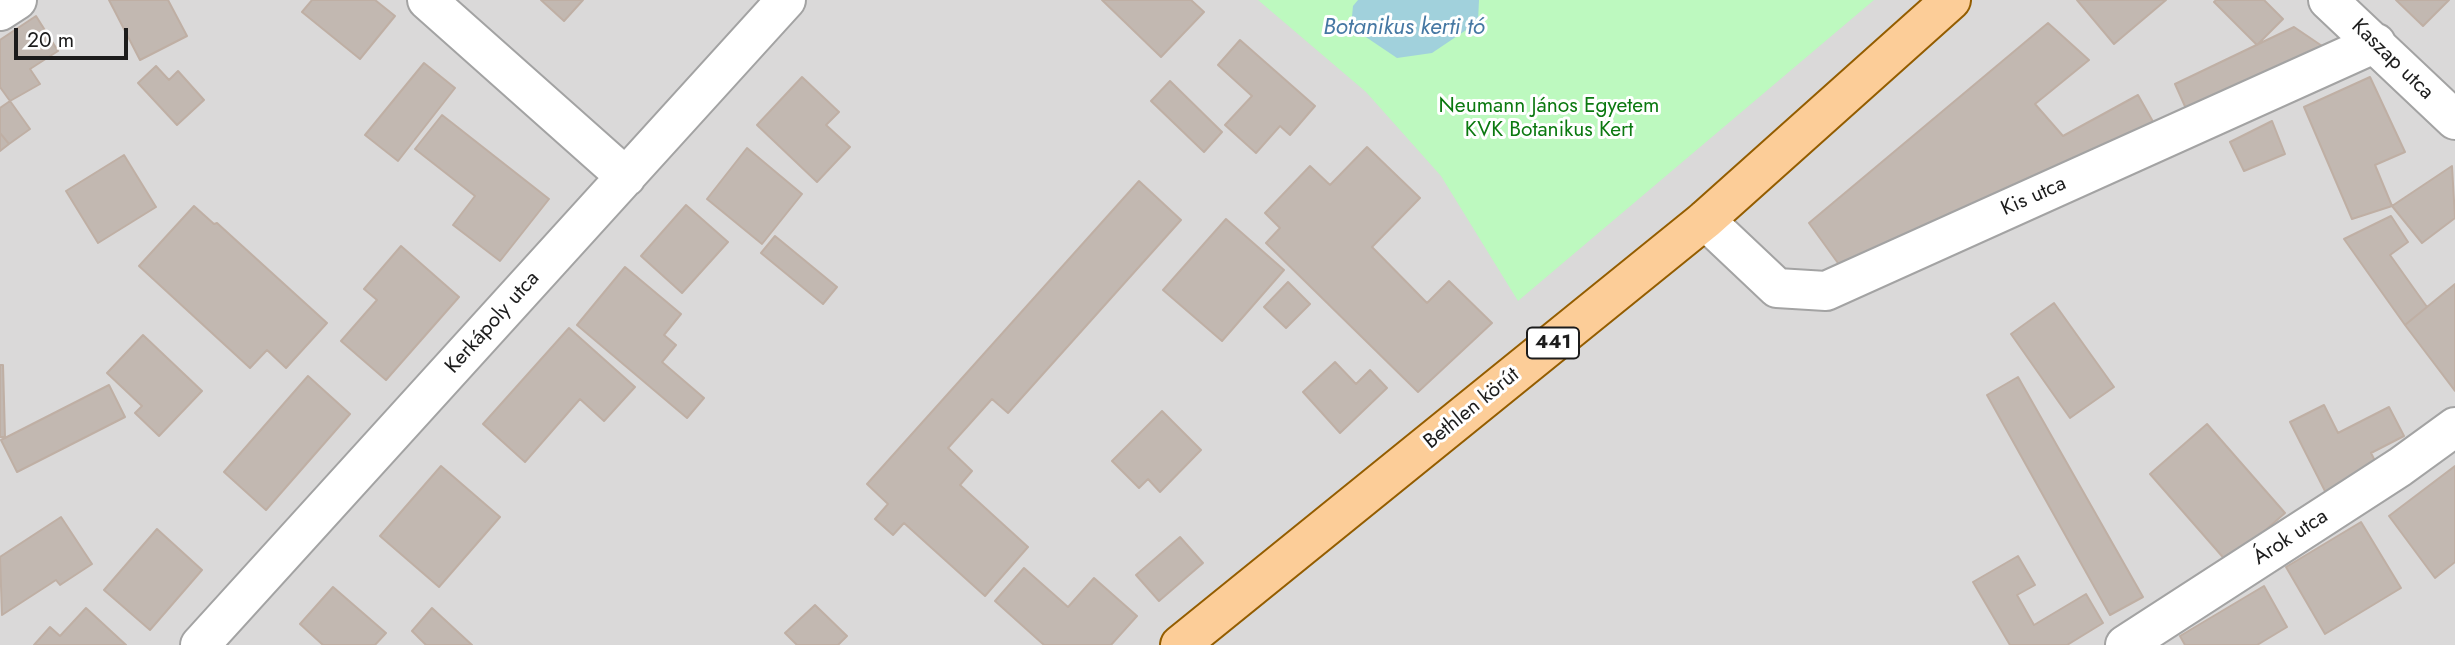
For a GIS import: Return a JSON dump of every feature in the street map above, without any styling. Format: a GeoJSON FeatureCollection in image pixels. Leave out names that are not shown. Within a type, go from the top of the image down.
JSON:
{"type":"FeatureCollection","features":[{"type":"Feature","properties":{"kind":"main road"},"geometry":{"type":"LineString","coordinates":[[1917,30],[1941,0]]}},
{"type":"Feature","properties":{"kind":"main road","name":"441"},"geometry":{"type":"LineString","coordinates":[[1917,30],[1951,0]]}},
{"type":"Feature","properties":{"kind":"main road","name":"Bethlen körút"},"geometry":{"type":"LineString","coordinates":[[1180,645],[1705,220],[1917,30]]}},
{"type":"Feature","properties":{"kind":"street"},"geometry":{"type":"LineString","coordinates":[[0,11],[17,0]]}},
{"type":"Feature","properties":{"kind":"street"},"geometry":{"type":"LineString","coordinates":[[427,0],[626,177]]}},
{"type":"Feature","properties":{"kind":"street","name":"Kerkápoly utca"},"geometry":{"type":"LineString","coordinates":[[200,645],[786,0]]}},
{"type":"Feature","properties":{"kind":"street","name":"Kaszap utca"},"geometry":{"type":"LineString","coordinates":[[2328,0],[2455,120]]}},
{"type":"Feature","properties":{"kind":"street","name":"Kis utca"},"geometry":{"type":"LineString","coordinates":[[1705,220],[1777,288],[1826,291],[2376,43]]}},
{"type":"Feature","properties":{"kind":"street","name":"Árok utca"},"geometry":{"type":"LineString","coordinates":[[2125,645],[2400,467],[2455,427]]}},
{"type":"Feature","properties":{"kind":"shaded area"},"geometry":{"type":"Polygon","coordinates":[[[0,0],[2455,0],[2455,645],[0,645],[0,0]]]}},
{"type":"Feature","properties":{"kind":"green space","name":"Neumann János Egyetem KVK Botanikus Kert"},"geometry":{"type":"Polygon","coordinates":[[[1258,0],[1874,0],[1518,301],[1441,176],[1366,92],[1258,0]]]}},
{"type":"Feature","properties":{"kind":"water","name":"Botanikus kerti tó"},"geometry":{"type":"Polygon","coordinates":[[[1358,0],[1479,0],[1478,22],[1432,53],[1397,58],[1351,27],[1353,6],[1358,0]]]}},
{"type":"Feature","properties":{"kind":"building"},"geometry":{"type":"Polygon","coordinates":[[[109,0],[168,0],[187,36],[140,60],[109,0]]]}},
{"type":"Feature","properties":{"kind":"building"},"geometry":{"type":"Polygon","coordinates":[[[312,0],[375,0],[395,16],[360,59],[302,12],[312,0]]]}},
{"type":"Feature","properties":{"kind":"building"},"geometry":{"type":"Polygon","coordinates":[[[541,0],[583,0],[564,21],[541,0]]]}},
{"type":"Feature","properties":{"kind":"building"},"geometry":{"type":"Polygon","coordinates":[[[1102,0],[1191,0],[1204,12],[1161,57],[1102,0]]]}},
{"type":"Feature","properties":{"kind":"building"},"geometry":{"type":"Polygon","coordinates":[[[2077,0],[2166,0],[2114,44],[2077,0]]]}},
{"type":"Feature","properties":{"kind":"building"},"geometry":{"type":"Polygon","coordinates":[[[2264,0],[2283,19],[2257,45],[2214,2],[2264,0]]]}},
{"type":"Feature","properties":{"kind":"building"},"geometry":{"type":"Polygon","coordinates":[[[2396,0],[2449,0],[2423,26],[2396,0]]]}},
{"type":"Feature","properties":{"kind":"building"},"geometry":{"type":"Polygon","coordinates":[[[36,16],[58,51],[30,69],[40,84],[10,101],[0,87],[0,40],[36,16]]]}},
{"type":"Feature","properties":{"kind":"building"},"geometry":{"type":"Polygon","coordinates":[[[2048,23],[2089,60],[2035,104],[2063,136],[2138,95],[2156,127],[1843,270],[1809,223],[2048,23]]]}},
{"type":"Feature","properties":{"kind":"building"},"geometry":{"type":"Polygon","coordinates":[[[2294,27],[2325,48],[2188,113],[2175,84],[2294,27]]]}},
{"type":"Feature","properties":{"kind":"building"},"geometry":{"type":"Polygon","coordinates":[[[1240,40],[1315,106],[1290,135],[1280,126],[1256,153],[1225,125],[1252,96],[1218,65],[1240,40]]]}},
{"type":"Feature","properties":{"kind":"building"},"geometry":{"type":"Polygon","coordinates":[[[424,63],[455,88],[398,161],[365,135],[424,63]]]}},
{"type":"Feature","properties":{"kind":"building"},"geometry":{"type":"Polygon","coordinates":[[[156,66],[169,80],[178,71],[204,100],[177,125],[138,83],[156,66]]]}},
{"type":"Feature","properties":{"kind":"building"},"geometry":{"type":"Polygon","coordinates":[[[802,77],[839,112],[826,125],[850,147],[817,182],[757,125],[802,77]]]}},
{"type":"Feature","properties":{"kind":"building"},"geometry":{"type":"Polygon","coordinates":[[[2370,77],[2405,152],[2375,165],[2392,206],[2352,219],[2304,107],[2370,77]]]}},
{"type":"Feature","properties":{"kind":"building"},"geometry":{"type":"Polygon","coordinates":[[[1170,81],[1222,132],[1204,152],[1151,101],[1170,81]]]}},
{"type":"Feature","properties":{"kind":"building"},"geometry":{"type":"Polygon","coordinates":[[[10,101],[30,129],[9,144],[0,133],[0,108],[10,101]]]}},
{"type":"Feature","properties":{"kind":"building"},"geometry":{"type":"Polygon","coordinates":[[[442,115],[549,199],[500,261],[453,225],[475,196],[415,149],[442,115]]]}},
{"type":"Feature","properties":{"kind":"building"},"geometry":{"type":"Polygon","coordinates":[[[2272,121],[2285,154],[2244,171],[2230,142],[2272,121]]]}},
{"type":"Feature","properties":{"kind":"building"},"geometry":{"type":"Polygon","coordinates":[[[0,133],[9,144],[0,151],[0,133]]]}},
{"type":"Feature","properties":{"kind":"building"},"geometry":{"type":"Polygon","coordinates":[[[1367,147],[1420,198],[1372,247],[1427,303],[1449,281],[1492,323],[1418,392],[1266,243],[1280,228],[1265,213],[1310,166],[1330,185],[1367,147]]]}},
{"type":"Feature","properties":{"kind":"building"},"geometry":{"type":"Polygon","coordinates":[[[747,148],[802,194],[762,244],[707,199],[747,148]]]}},
{"type":"Feature","properties":{"kind":"building"},"geometry":{"type":"Polygon","coordinates":[[[124,155],[156,207],[98,243],[66,191],[124,155]]]}},
{"type":"Feature","properties":{"kind":"building"},"geometry":{"type":"Polygon","coordinates":[[[2452,166],[2455,218],[2422,243],[2392,206],[2452,166]]]}},
{"type":"Feature","properties":{"kind":"building"},"geometry":{"type":"Polygon","coordinates":[[[1139,181],[1181,220],[1008,413],[992,399],[948,448],[972,471],[960,485],[1028,547],[985,596],[904,523],[893,535],[875,519],[888,504],[867,484],[1139,181]]]}},
{"type":"Feature","properties":{"kind":"building"},"geometry":{"type":"Polygon","coordinates":[[[686,205],[728,242],[682,293],[641,256],[686,205]]]}},
{"type":"Feature","properties":{"kind":"building"},"geometry":{"type":"Polygon","coordinates":[[[194,206],[214,224],[217,223],[327,323],[286,368],[267,350],[250,368],[139,266],[194,206]]]}},
{"type":"Feature","properties":{"kind":"building"},"geometry":{"type":"Polygon","coordinates":[[[2391,216],[2408,242],[2390,255],[2427,307],[2405,325],[2344,239],[2391,216]]]}},
{"type":"Feature","properties":{"kind":"building"},"geometry":{"type":"Polygon","coordinates":[[[1226,219],[1284,270],[1222,341],[1163,290],[1226,219]]]}},
{"type":"Feature","properties":{"kind":"building"},"geometry":{"type":"Polygon","coordinates":[[[775,236],[837,287],[823,304],[761,253],[775,236]]]}},
{"type":"Feature","properties":{"kind":"building"},"geometry":{"type":"Polygon","coordinates":[[[401,246],[459,297],[386,380],[341,341],[377,300],[364,289],[401,246]]]}},
{"type":"Feature","properties":{"kind":"building"},"geometry":{"type":"Polygon","coordinates":[[[625,267],[681,314],[664,335],[676,345],[662,362],[704,398],[687,418],[577,325],[625,267]]]}},
{"type":"Feature","properties":{"kind":"building"},"geometry":{"type":"Polygon","coordinates":[[[1288,282],[1310,304],[1286,328],[1264,307],[1288,282]]]}},
{"type":"Feature","properties":{"kind":"building"},"geometry":{"type":"Polygon","coordinates":[[[2455,284],[2455,391],[2405,325],[2455,284]]]}},
{"type":"Feature","properties":{"kind":"building"},"geometry":{"type":"Polygon","coordinates":[[[2054,303],[2114,387],[2070,418],[2011,334],[2054,303]]]}},
{"type":"Feature","properties":{"kind":"building"},"geometry":{"type":"Polygon","coordinates":[[[569,328],[635,387],[604,421],[580,399],[525,462],[483,424],[569,328]]]}},
{"type":"Feature","properties":{"kind":"building"},"geometry":{"type":"Polygon","coordinates":[[[143,335],[202,391],[159,436],[135,413],[142,406],[107,373],[143,335]]]}},
{"type":"Feature","properties":{"kind":"building"},"geometry":{"type":"Polygon","coordinates":[[[1335,362],[1356,384],[1370,370],[1387,388],[1340,433],[1303,392],[1335,362]]]}},
{"type":"Feature","properties":{"kind":"building"},"geometry":{"type":"Polygon","coordinates":[[[0,365],[3,365],[5,437],[0,437],[0,365]]]}},
{"type":"Feature","properties":{"kind":"building"},"geometry":{"type":"Polygon","coordinates":[[[308,376],[350,414],[266,510],[224,472],[308,376]]]}},
{"type":"Feature","properties":{"kind":"building"},"geometry":{"type":"Polygon","coordinates":[[[2018,377],[2143,597],[2110,615],[1987,395],[2018,377]]]}},
{"type":"Feature","properties":{"kind":"building"},"geometry":{"type":"Polygon","coordinates":[[[109,385],[125,417],[17,472],[1,440],[109,385]]]}},
{"type":"Feature","properties":{"kind":"building"},"geometry":{"type":"Polygon","coordinates":[[[2324,405],[2338,433],[2389,407],[2404,436],[2371,453],[2379,469],[2327,495],[2290,422],[2324,405]]]}},
{"type":"Feature","properties":{"kind":"building"},"geometry":{"type":"Polygon","coordinates":[[[1162,411],[1201,450],[1160,492],[1148,479],[1139,488],[1112,461],[1162,411]]]}},
{"type":"Feature","properties":{"kind":"building"},"geometry":{"type":"Polygon","coordinates":[[[2207,424],[2285,513],[2228,563],[2150,474],[2207,424]]]}},
{"type":"Feature","properties":{"kind":"building"},"geometry":{"type":"Polygon","coordinates":[[[441,466],[500,517],[439,587],[380,536],[441,466]]]}},
{"type":"Feature","properties":{"kind":"building"},"geometry":{"type":"Polygon","coordinates":[[[2455,466],[2455,562],[2435,578],[2389,516],[2455,466]]]}},
{"type":"Feature","properties":{"kind":"building"},"geometry":{"type":"Polygon","coordinates":[[[61,517],[92,564],[60,585],[56,580],[2,615],[0,557],[61,517]]]}},
{"type":"Feature","properties":{"kind":"building"},"geometry":{"type":"Polygon","coordinates":[[[2361,522],[2401,588],[2325,634],[2286,567],[2361,522]]]}},
{"type":"Feature","properties":{"kind":"building"},"geometry":{"type":"Polygon","coordinates":[[[157,529],[202,570],[150,630],[104,590],[157,529]]]}},
{"type":"Feature","properties":{"kind":"building"},"geometry":{"type":"Polygon","coordinates":[[[1180,537],[1203,563],[1159,601],[1136,575],[1180,537]]]}},
{"type":"Feature","properties":{"kind":"building"},"geometry":{"type":"Polygon","coordinates":[[[2018,556],[2035,585],[2017,595],[2034,625],[2086,594],[2103,623],[2067,645],[2010,645],[1973,582],[2018,556]]]}},
{"type":"Feature","properties":{"kind":"building"},"geometry":{"type":"Polygon","coordinates":[[[1024,568],[1068,607],[1094,578],[1137,616],[1111,645],[1044,645],[995,601],[1024,568]]]}},
{"type":"Feature","properties":{"kind":"building"},"geometry":{"type":"Polygon","coordinates":[[[2264,586],[2287,627],[2257,645],[2185,645],[2180,636],[2264,586]]]}},
{"type":"Feature","properties":{"kind":"building"},"geometry":{"type":"Polygon","coordinates":[[[333,587],[386,633],[375,645],[323,645],[300,624],[333,587]]]}},
{"type":"Feature","properties":{"kind":"building"},"geometry":{"type":"Polygon","coordinates":[[[815,605],[847,636],[838,645],[797,645],[785,633],[815,605]]]}},
{"type":"Feature","properties":{"kind":"building"},"geometry":{"type":"Polygon","coordinates":[[[86,608],[126,645],[34,645],[50,627],[60,636],[86,608]]]}},
{"type":"Feature","properties":{"kind":"building"},"geometry":{"type":"Polygon","coordinates":[[[432,608],[472,645],[426,645],[412,631],[432,608]]]}}]}
